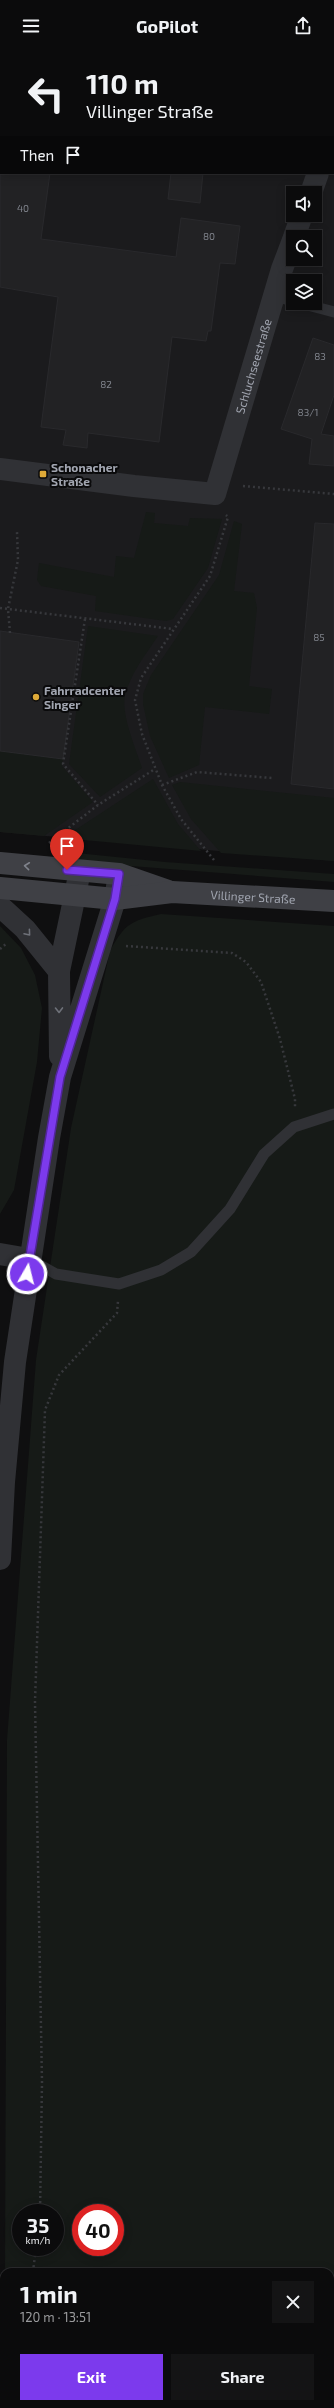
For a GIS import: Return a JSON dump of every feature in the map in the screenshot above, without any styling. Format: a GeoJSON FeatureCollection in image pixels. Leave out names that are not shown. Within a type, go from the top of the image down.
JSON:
{"type":"FeatureCollection","features":[{"type":"Feature","properties":{"kind":"main road","name":"Villinger Straße"},"geometry":{"type":"LineString","coordinates":[[0,863],[119,874],[172,892]]}},
{"type":"Feature","properties":{"kind":"main road","name":"Villinger Straße"},"geometry":{"type":"LineString","coordinates":[[0,888],[75,897],[115,899],[172,892],[334,900]]}},
{"type":"Feature","properties":{"kind":"street"},"geometry":{"type":"LineString","coordinates":[[313,186],[318,174]]}},
{"type":"Feature","properties":{"kind":"street","name":"Schluchseestraße"},"geometry":{"type":"LineString","coordinates":[[216,489],[284,298],[289,266]]}},
{"type":"Feature","properties":{"kind":"street"},"geometry":{"type":"LineString","coordinates":[[0,469],[134,486],[216,489]]}},
{"type":"Feature","properties":{"kind":"street"},"geometry":{"type":"LineString","coordinates":[[60,1077],[59,971],[80,871]]}},
{"type":"Feature","properties":{"kind":"street"},"geometry":{"type":"LineString","coordinates":[[0,1559],[4,1482],[15,1362],[29,1259],[60,1077],[115,899],[119,874]]}},
{"type":"Feature","properties":{"kind":"street"},"geometry":{"type":"LineString","coordinates":[[0,906],[25,929],[59,971]]}},
{"type":"Feature","properties":{"kind":"street"},"geometry":{"type":"LineString","coordinates":[[0,1254],[29,1259]]}},
{"type":"Feature","properties":{"kind":"lane"},"geometry":{"type":"LineString","coordinates":[[322,309],[334,312]]}},
{"type":"Feature","properties":{"kind":"lane"},"geometry":{"type":"LineString","coordinates":[[29,1259],[56,1274],[119,1284],[161,1270],[191,1252],[230,1209],[264,1154],[294,1127],[334,1114]]}},
{"type":"Feature","properties":{"kind":"path"},"geometry":{"type":"LineString","coordinates":[[214,860],[181,819],[155,769],[142,734],[135,700],[141,678],[173,628],[210,576],[228,518],[216,489],[334,494]]}},
{"type":"Feature","properties":{"kind":"path"},"geometry":{"type":"LineString","coordinates":[[10,632],[8,610],[18,560],[17,532]]}},
{"type":"Feature","properties":{"kind":"path"},"geometry":{"type":"LineString","coordinates":[[0,608],[173,628]]}},
{"type":"Feature","properties":{"kind":"path"},"geometry":{"type":"LineString","coordinates":[[85,619],[63,764],[98,805]]}},
{"type":"Feature","properties":{"kind":"path"},"geometry":{"type":"LineString","coordinates":[[46,846],[98,805],[155,769]]}},
{"type":"Feature","properties":{"kind":"path"},"geometry":{"type":"LineString","coordinates":[[162,785],[197,772],[272,778]]}},
{"type":"Feature","properties":{"kind":"path"},"geometry":{"type":"LineString","coordinates":[[121,946],[232,953],[246,962],[261,982],[280,1039],[295,1099],[294,1127]]}},
{"type":"Feature","properties":{"kind":"path"},"geometry":{"type":"LineString","coordinates":[[40,2204],[42,2082],[35,1702],[45,1410],[59,1375],[117,1313],[119,1284]]}},
{"type":"Feature","properties":{"kind":"path"},"geometry":{"type":"LineString","coordinates":[[33,2268],[35,2256]]}},
{"type":"Feature","properties":{"kind":"shaded area"},"geometry":{"type":"Polygon","coordinates":[[[0,174],[334,174],[334,861],[0,832],[0,174]]]}},
{"type":"Feature","properties":{"kind":"shaded area"},"geometry":{"type":"Polygon","coordinates":[[[146,512],[155,513],[154,523],[188,526],[190,518],[222,519],[208,568],[173,619],[166,621],[95,611],[96,596],[41,586],[37,580],[39,563],[114,577],[116,556],[134,558],[146,512]]]}},
{"type":"Feature","properties":{"kind":"shaded area"},"geometry":{"type":"Polygon","coordinates":[[[234,521],[242,524],[234,591],[254,593],[257,608],[249,686],[272,689],[269,714],[205,707],[199,765],[169,778],[150,736],[143,704],[143,694],[151,675],[219,575],[234,521]]]}},
{"type":"Feature","properties":{"kind":"shaded area"},"geometry":{"type":"Polygon","coordinates":[[[88,626],[158,636],[134,672],[127,688],[124,704],[127,722],[142,768],[100,797],[69,764],[88,626]]]}},
{"type":"Feature","properties":{"kind":"shaded area"},"geometry":{"type":"Polygon","coordinates":[[[0,751],[63,759],[62,766],[93,802],[44,836],[0,832],[0,751]]]}},
{"type":"Feature","properties":{"kind":"shaded area"},"geometry":{"type":"Polygon","coordinates":[[[153,779],[178,824],[201,851],[63,838],[153,779]]]}},
{"type":"Feature","properties":{"kind":"shaded area"},"geometry":{"type":"Polygon","coordinates":[[[180,782],[334,798],[334,861],[221,853],[191,819],[172,785],[180,782]]]}},
{"type":"Feature","properties":{"kind":"shaded area"},"geometry":{"type":"Polygon","coordinates":[[[57,851],[165,862],[334,874],[334,882],[54,860],[57,851]]]}},
{"type":"Feature","properties":{"kind":"shaded area"},"geometry":{"type":"Polygon","coordinates":[[[161,914],[334,926],[334,2268],[5,2268],[7,1740],[36,1360],[71,1128],[110,951],[120,934],[136,921],[161,914]]]}},
{"type":"Feature","properties":{"kind":"shaded area"},"geometry":{"type":"Polygon","coordinates":[[[0,926],[21,948],[35,975],[42,1008],[37,1062],[14,1190],[0,1214],[0,926]]]}},
{"type":"Feature","properties":{"kind":"building"},"geometry":{"type":"Polygon","coordinates":[[[0,174],[50,174],[41,239],[176,257],[181,218],[240,226],[235,264],[220,263],[211,331],[208,331],[206,341],[172,337],[159,442],[88,433],[87,448],[63,445],[66,430],[41,427],[58,297],[0,287],[0,174]]]}},
{"type":"Feature","properties":{"kind":"building"},"geometry":{"type":"Polygon","coordinates":[[[171,174],[203,174],[200,203],[168,199],[171,174]]]}},
{"type":"Feature","properties":{"kind":"building"},"geometry":{"type":"Polygon","coordinates":[[[313,338],[334,345],[334,395],[321,434],[334,436],[334,466],[309,464],[312,439],[281,429],[313,338]]]}},
{"type":"Feature","properties":{"kind":"building"},"geometry":{"type":"Polygon","coordinates":[[[315,523],[334,524],[334,789],[291,784],[315,523]]]}},
{"type":"Feature","properties":{"kind":"building","name":"Fahrradcenter Singer"},"geometry":{"type":"Polygon","coordinates":[[[0,631],[79,642],[63,759],[0,751],[0,631]]]}},
{"type":"Feature","properties":{"kind":"place","name":"Schonacher Straße"},"geometry":{"type":"Point","coordinates":[43,474]}},
{"type":"Feature","properties":{"kind":"place","name":"Fahrradcenter Singer"},"geometry":{"type":"Point","coordinates":[36,697]}},
{"type":"Feature","properties":{"kind":"route"},"geometry":{"type":"LineString","coordinates":[[27,1274],[60,1077],[115,899],[119,874],[67,870]]}}]}
